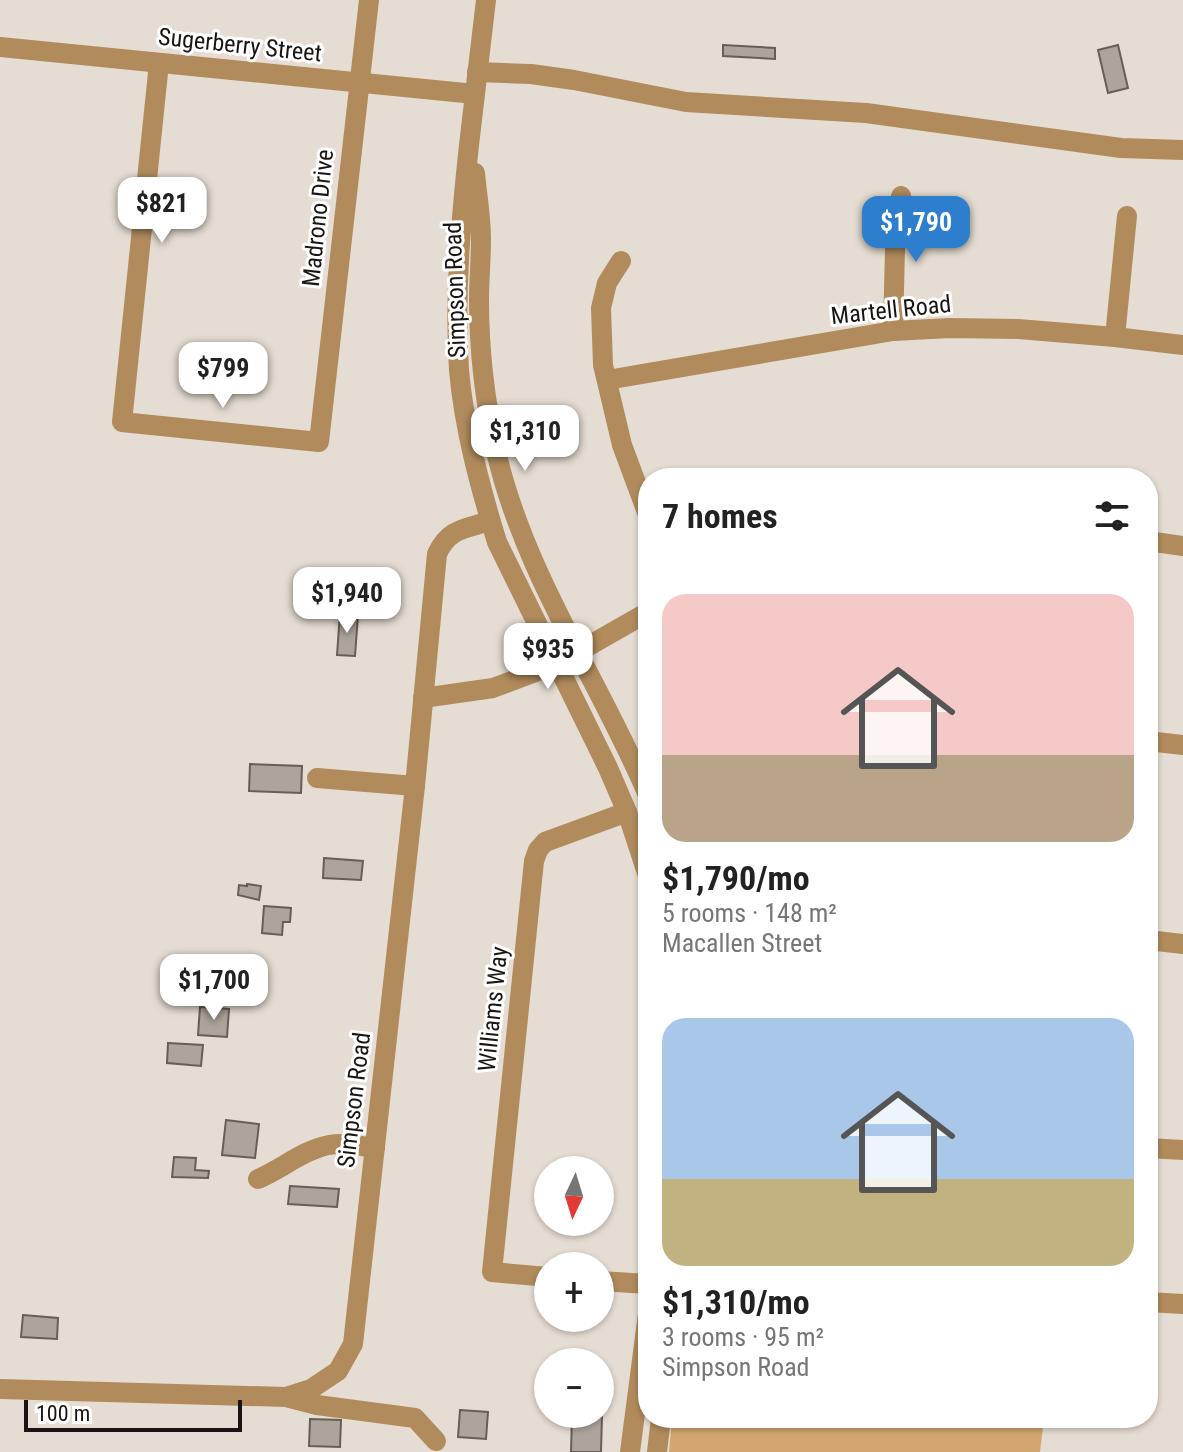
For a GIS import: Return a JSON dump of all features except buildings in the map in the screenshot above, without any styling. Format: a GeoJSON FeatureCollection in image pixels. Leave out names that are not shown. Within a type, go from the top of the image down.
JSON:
{"type":"FeatureCollection","features":[{"type":"Feature","properties":{"kind":"street","name":"Madrono Drive"},"geometry":{"type":"LineString","coordinates":[[159,63],[122,422],[319,442],[369,0]]}},
{"type":"Feature","properties":{"kind":"street","name":"Simpson Road"},"geometry":{"type":"LineString","coordinates":[[486,0],[459,236],[456,300],[466,420],[497,542],[627,812],[638,846]]}},
{"type":"Feature","properties":{"kind":"street","name":"Sugerberry Street"},"geometry":{"type":"LineString","coordinates":[[0,47],[475,94]]}},
{"type":"Feature","properties":{"kind":"street"},"geometry":{"type":"LineString","coordinates":[[477,72],[531,74],[574,80],[686,102],[866,113],[1121,148],[1183,150]]}},
{"type":"Feature","properties":{"kind":"street","name":"Simpson Road"},"geometry":{"type":"LineString","coordinates":[[471,133],[481,237],[480,345],[488,413],[497,455],[520,529],[546,590],[638,772]]}},
{"type":"Feature","properties":{"kind":"street"},"geometry":{"type":"LineString","coordinates":[[893,331],[895,249],[901,196]]}},
{"type":"Feature","properties":{"kind":"street"},"geometry":{"type":"LineString","coordinates":[[1115,337],[1127,216]]}},
{"type":"Feature","properties":{"kind":"street"},"geometry":{"type":"LineString","coordinates":[[621,261],[607,283],[601,308],[603,365],[622,445],[638,488]]}},
{"type":"Feature","properties":{"kind":"street","name":"Martell Road"},"geometry":{"type":"LineString","coordinates":[[607,380],[893,331],[1018,329],[1183,345]]}},
{"type":"Feature","properties":{"kind":"street","name":"Simpson Road"},"geometry":{"type":"LineString","coordinates":[[0,1389],[286,1397],[311,1389],[338,1371],[353,1344],[415,786],[437,554],[452,533],[490,521]]}},
{"type":"Feature","properties":{"kind":"street"},"geometry":{"type":"LineString","coordinates":[[1158,542],[1183,546]]}},
{"type":"Feature","properties":{"kind":"street"},"geometry":{"type":"LineString","coordinates":[[423,698],[493,688],[557,664],[638,618]]}},
{"type":"Feature","properties":{"kind":"street"},"geometry":{"type":"LineString","coordinates":[[1158,742],[1183,745]]}},
{"type":"Feature","properties":{"kind":"street"},"geometry":{"type":"LineString","coordinates":[[317,778],[415,786]]}},
{"type":"Feature","properties":{"kind":"street","name":"Williams Way"},"geometry":{"type":"LineString","coordinates":[[534,1276],[492,1272],[534,861],[545,842],[627,812]]}},
{"type":"Feature","properties":{"kind":"street"},"geometry":{"type":"LineString","coordinates":[[1158,941],[1183,944]]}},
{"type":"Feature","properties":{"kind":"street"},"geometry":{"type":"LineString","coordinates":[[258,1179],[312,1150],[330,1145],[375,1148]]}},
{"type":"Feature","properties":{"kind":"street"},"geometry":{"type":"LineString","coordinates":[[1158,1149],[1183,1150]]}},
{"type":"Feature","properties":{"kind":"street"},"geometry":{"type":"LineString","coordinates":[[614,1282],[638,1283]]}},
{"type":"Feature","properties":{"kind":"street"},"geometry":{"type":"LineString","coordinates":[[1158,1303],[1183,1304]]}},
{"type":"Feature","properties":{"kind":"street"},"geometry":{"type":"LineString","coordinates":[[630,1452],[638,1391]]}},
{"type":"Feature","properties":{"kind":"street"},"geometry":{"type":"LineString","coordinates":[[286,1397],[317,1405],[415,1418],[436,1441]]}},
{"type":"Feature","properties":{"kind":"street"},"geometry":{"type":"LineString","coordinates":[[657,1452],[660,1428]]}},
{"type":"Feature","properties":{"kind":"shaded area"},"geometry":{"type":"Polygon","coordinates":[[[671,1428],[1043,1428],[1040,1452],[669,1452],[671,1428]]]}}]}
